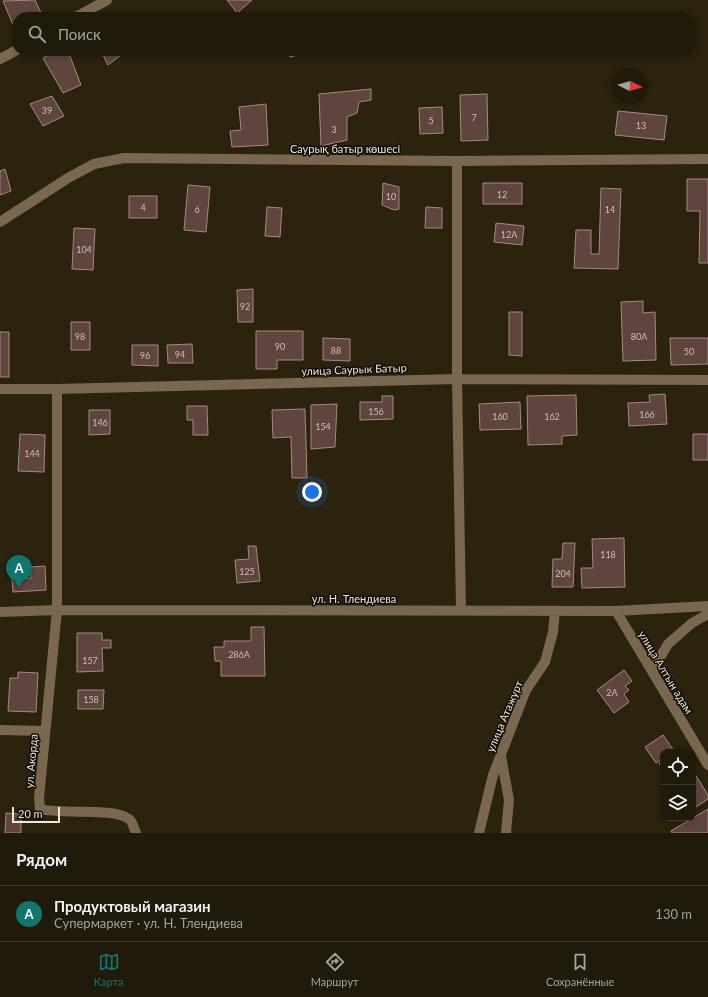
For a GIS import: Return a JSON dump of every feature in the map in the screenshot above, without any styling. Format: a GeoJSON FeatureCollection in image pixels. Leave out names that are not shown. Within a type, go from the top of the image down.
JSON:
{"type":"FeatureCollection","features":[{"type":"Feature","properties":{"kind":"street"},"geometry":{"type":"LineString","coordinates":[[85,12],[107,0]]}},
{"type":"Feature","properties":{"kind":"street"},"geometry":{"type":"LineString","coordinates":[[0,59],[12,53]]}},
{"type":"Feature","properties":{"kind":"street","name":"Саурық батыр көшесі"},"geometry":{"type":"LineString","coordinates":[[0,222],[68,178],[94,164],[124,158],[457,161],[708,159]]}},
{"type":"Feature","properties":{"kind":"street"},"geometry":{"type":"LineString","coordinates":[[457,161],[457,378],[461,610]]}},
{"type":"Feature","properties":{"kind":"street","name":"улица Саурык Батыр"},"geometry":{"type":"LineString","coordinates":[[0,389],[57,390],[457,378],[708,380]]}},
{"type":"Feature","properties":{"kind":"street","name":"ул. Акорда"},"geometry":{"type":"LineString","coordinates":[[57,390],[57,610],[39,798],[40,808],[52,812],[119,814],[131,820],[136,833]]}},
{"type":"Feature","properties":{"kind":"street","name":"ул. Н. Тлендиева"},"geometry":{"type":"LineString","coordinates":[[0,612],[57,610],[616,611],[708,606]]}},
{"type":"Feature","properties":{"kind":"street","name":"улица Атажурт"},"geometry":{"type":"LineString","coordinates":[[479,833],[493,775],[526,690],[544,662],[553,632],[555,611]]}},
{"type":"Feature","properties":{"kind":"street","name":"улица Алтын адам"},"geometry":{"type":"LineString","coordinates":[[616,611],[708,765]]}},
{"type":"Feature","properties":{"kind":"street"},"geometry":{"type":"LineString","coordinates":[[652,671],[668,644],[692,623],[708,614]]}},
{"type":"Feature","properties":{"kind":"street"},"geometry":{"type":"LineString","coordinates":[[0,730],[46,731]]}},
{"type":"Feature","properties":{"kind":"street"},"geometry":{"type":"LineString","coordinates":[[501,755],[509,800],[506,833]]}},
{"type":"Feature","properties":{"kind":"building"},"geometry":{"type":"Polygon","coordinates":[[[35,0],[41,12],[12,12],[12,22],[3,1],[35,0]]]}},
{"type":"Feature","properties":{"kind":"building"},"geometry":{"type":"Polygon","coordinates":[[[227,0],[252,0],[238,12],[236,12],[227,0]]]}},
{"type":"Feature","properties":{"kind":"building"},"geometry":{"type":"Polygon","coordinates":[[[47,56],[70,56],[81,85],[63,93],[43,58],[47,56]]]}},
{"type":"Feature","properties":{"kind":"building"},"geometry":{"type":"Polygon","coordinates":[[[104,56],[120,56],[108,65],[104,56]]]}},
{"type":"Feature","properties":{"kind":"building"},"geometry":{"type":"Polygon","coordinates":[[[371,89],[371,100],[359,102],[357,113],[347,117],[347,140],[321,146],[319,94],[371,89]]]}},
{"type":"Feature","properties":{"kind":"building"},"geometry":{"type":"Polygon","coordinates":[[[487,94],[488,140],[461,141],[460,95],[487,94]]]}},
{"type":"Feature","properties":{"kind":"building"},"geometry":{"type":"Polygon","coordinates":[[[52,96],[64,116],[43,126],[30,104],[52,96]]]}},
{"type":"Feature","properties":{"kind":"building"},"geometry":{"type":"Polygon","coordinates":[[[266,104],[268,145],[232,147],[230,131],[241,130],[239,107],[266,104]]]}},
{"type":"Feature","properties":{"kind":"building"},"geometry":{"type":"Polygon","coordinates":[[[442,107],[443,133],[420,134],[419,108],[442,107]]]}},
{"type":"Feature","properties":{"kind":"building"},"geometry":{"type":"Polygon","coordinates":[[[618,111],[667,116],[664,140],[615,135],[618,111]]]}},
{"type":"Feature","properties":{"kind":"building"},"geometry":{"type":"Polygon","coordinates":[[[5,169],[11,191],[0,195],[0,171],[5,169]]]}},
{"type":"Feature","properties":{"kind":"building"},"geometry":{"type":"Polygon","coordinates":[[[687,179],[708,179],[708,263],[699,263],[700,211],[687,211],[687,179]]]}},
{"type":"Feature","properties":{"kind":"building"},"geometry":{"type":"Polygon","coordinates":[[[383,183],[399,187],[399,209],[394,210],[382,205],[383,183]]]}},
{"type":"Feature","properties":{"kind":"building"},"geometry":{"type":"Polygon","coordinates":[[[483,183],[522,183],[522,204],[483,204],[483,183]]]}},
{"type":"Feature","properties":{"kind":"building"},"geometry":{"type":"Polygon","coordinates":[[[188,185],[210,187],[206,232],[184,230],[188,185]]]}},
{"type":"Feature","properties":{"kind":"building"},"geometry":{"type":"Polygon","coordinates":[[[601,188],[621,189],[618,269],[574,268],[576,230],[591,230],[591,254],[599,254],[601,188]]]}},
{"type":"Feature","properties":{"kind":"building"},"geometry":{"type":"Polygon","coordinates":[[[129,196],[157,196],[157,218],[129,218],[129,196]]]}},
{"type":"Feature","properties":{"kind":"building"},"geometry":{"type":"Polygon","coordinates":[[[267,207],[282,208],[280,237],[265,236],[267,207]]]}},
{"type":"Feature","properties":{"kind":"building"},"geometry":{"type":"Polygon","coordinates":[[[426,207],[442,208],[442,228],[425,228],[426,207]]]}},
{"type":"Feature","properties":{"kind":"building"},"geometry":{"type":"Polygon","coordinates":[[[496,223],[524,226],[522,245],[494,242],[496,223]]]}},
{"type":"Feature","properties":{"kind":"building"},"geometry":{"type":"Polygon","coordinates":[[[74,228],[95,229],[93,270],[72,269],[74,228]]]}},
{"type":"Feature","properties":{"kind":"building"},"geometry":{"type":"Polygon","coordinates":[[[253,289],[253,322],[238,322],[237,290],[253,289]]]}},
{"type":"Feature","properties":{"kind":"building"},"geometry":{"type":"Polygon","coordinates":[[[643,301],[643,313],[655,312],[656,360],[623,361],[621,302],[643,301]]]}},
{"type":"Feature","properties":{"kind":"building"},"geometry":{"type":"Polygon","coordinates":[[[509,312],[522,312],[522,356],[509,355],[509,312]]]}},
{"type":"Feature","properties":{"kind":"building"},"geometry":{"type":"Polygon","coordinates":[[[71,322],[90,322],[90,350],[71,350],[71,322]]]}},
{"type":"Feature","properties":{"kind":"building"},"geometry":{"type":"Polygon","coordinates":[[[256,331],[303,331],[303,360],[277,360],[277,369],[256,369],[256,331]]]}},
{"type":"Feature","properties":{"kind":"building"},"geometry":{"type":"Polygon","coordinates":[[[0,332],[9,332],[9,377],[0,377],[0,332]]]}},
{"type":"Feature","properties":{"kind":"building"},"geometry":{"type":"Polygon","coordinates":[[[323,338],[350,339],[350,361],[323,360],[323,338]]]}},
{"type":"Feature","properties":{"kind":"building"},"geometry":{"type":"Polygon","coordinates":[[[670,338],[708,338],[708,364],[671,365],[670,338]]]}},
{"type":"Feature","properties":{"kind":"building"},"geometry":{"type":"Polygon","coordinates":[[[192,344],[193,363],[168,363],[167,345],[192,344]]]}},
{"type":"Feature","properties":{"kind":"building"},"geometry":{"type":"Polygon","coordinates":[[[132,345],[158,345],[158,366],[132,365],[132,345]]]}},
{"type":"Feature","properties":{"kind":"building"},"geometry":{"type":"Polygon","coordinates":[[[665,394],[667,424],[629,426],[628,403],[650,402],[649,395],[665,394]]]}},
{"type":"Feature","properties":{"kind":"building"},"geometry":{"type":"Polygon","coordinates":[[[576,395],[577,435],[562,436],[562,444],[528,445],[527,396],[576,395]]]}},
{"type":"Feature","properties":{"kind":"building"},"geometry":{"type":"Polygon","coordinates":[[[382,396],[393,396],[393,419],[360,420],[360,402],[382,402],[382,396]]]}},
{"type":"Feature","properties":{"kind":"building"},"geometry":{"type":"Polygon","coordinates":[[[520,402],[521,429],[480,430],[479,404],[520,402]]]}},
{"type":"Feature","properties":{"kind":"building"},"geometry":{"type":"Polygon","coordinates":[[[337,404],[335,447],[311,449],[311,405],[337,404]]]}},
{"type":"Feature","properties":{"kind":"building"},"geometry":{"type":"Polygon","coordinates":[[[187,406],[207,406],[208,435],[193,435],[193,420],[187,420],[187,406]]]}},
{"type":"Feature","properties":{"kind":"building"},"geometry":{"type":"Polygon","coordinates":[[[305,409],[307,478],[292,478],[291,437],[273,438],[272,410],[305,409]]]}},
{"type":"Feature","properties":{"kind":"building"},"geometry":{"type":"Polygon","coordinates":[[[89,410],[110,410],[110,434],[89,435],[89,410]]]}},
{"type":"Feature","properties":{"kind":"building"},"geometry":{"type":"Polygon","coordinates":[[[20,434],[45,435],[44,472],[18,471],[20,434]]]}},
{"type":"Feature","properties":{"kind":"building"},"geometry":{"type":"Polygon","coordinates":[[[693,434],[708,434],[708,460],[693,460],[693,434]]]}},
{"type":"Feature","properties":{"kind":"building"},"geometry":{"type":"Polygon","coordinates":[[[624,538],[625,587],[582,588],[581,568],[593,568],[592,539],[624,538]]]}},
{"type":"Feature","properties":{"kind":"building"},"geometry":{"type":"Polygon","coordinates":[[[563,543],[575,543],[573,587],[552,587],[553,559],[562,559],[563,543]]]}},
{"type":"Feature","properties":{"kind":"building"},"geometry":{"type":"Polygon","coordinates":[[[248,546],[256,546],[260,581],[237,583],[235,560],[249,559],[248,546]]]}},
{"type":"Feature","properties":{"kind":"building"},"geometry":{"type":"Polygon","coordinates":[[[45,566],[46,590],[13,592],[12,579],[31,578],[30,567],[45,566]]]}},
{"type":"Feature","properties":{"kind":"building"},"geometry":{"type":"Polygon","coordinates":[[[251,627],[264,627],[265,676],[221,676],[221,661],[215,661],[214,647],[224,647],[224,641],[251,641],[251,627]]]}},
{"type":"Feature","properties":{"kind":"building"},"geometry":{"type":"Polygon","coordinates":[[[77,633],[102,633],[102,640],[111,640],[111,648],[102,648],[103,671],[77,672],[77,633]]]}},
{"type":"Feature","properties":{"kind":"building"},"geometry":{"type":"Polygon","coordinates":[[[624,670],[632,681],[625,686],[629,690],[624,694],[629,702],[614,713],[597,690],[624,670]]]}},
{"type":"Feature","properties":{"kind":"building"},"geometry":{"type":"Polygon","coordinates":[[[18,672],[38,673],[36,712],[8,711],[10,678],[18,678],[18,672]]]}},
{"type":"Feature","properties":{"kind":"building"},"geometry":{"type":"Polygon","coordinates":[[[78,690],[104,690],[103,709],[78,709],[78,690]]]}},
{"type":"Feature","properties":{"kind":"building"},"geometry":{"type":"Polygon","coordinates":[[[663,735],[673,749],[660,749],[660,760],[656,763],[645,747],[663,735]]]}},
{"type":"Feature","properties":{"kind":"building"},"geometry":{"type":"Polygon","coordinates":[[[696,776],[708,795],[708,799],[696,807],[696,776]]]}},
{"type":"Feature","properties":{"kind":"building"},"geometry":{"type":"Polygon","coordinates":[[[708,809],[708,833],[672,833],[671,831],[688,821],[696,821],[696,816],[708,809]]]}},
{"type":"Feature","properties":{"kind":"building"},"geometry":{"type":"Polygon","coordinates":[[[6,813],[21,814],[21,833],[5,833],[6,813]]]}},
{"type":"Feature","properties":{"kind":"place","name":"Продуктовый магазин"},"geometry":{"type":"Point","coordinates":[19,588]}}]}
